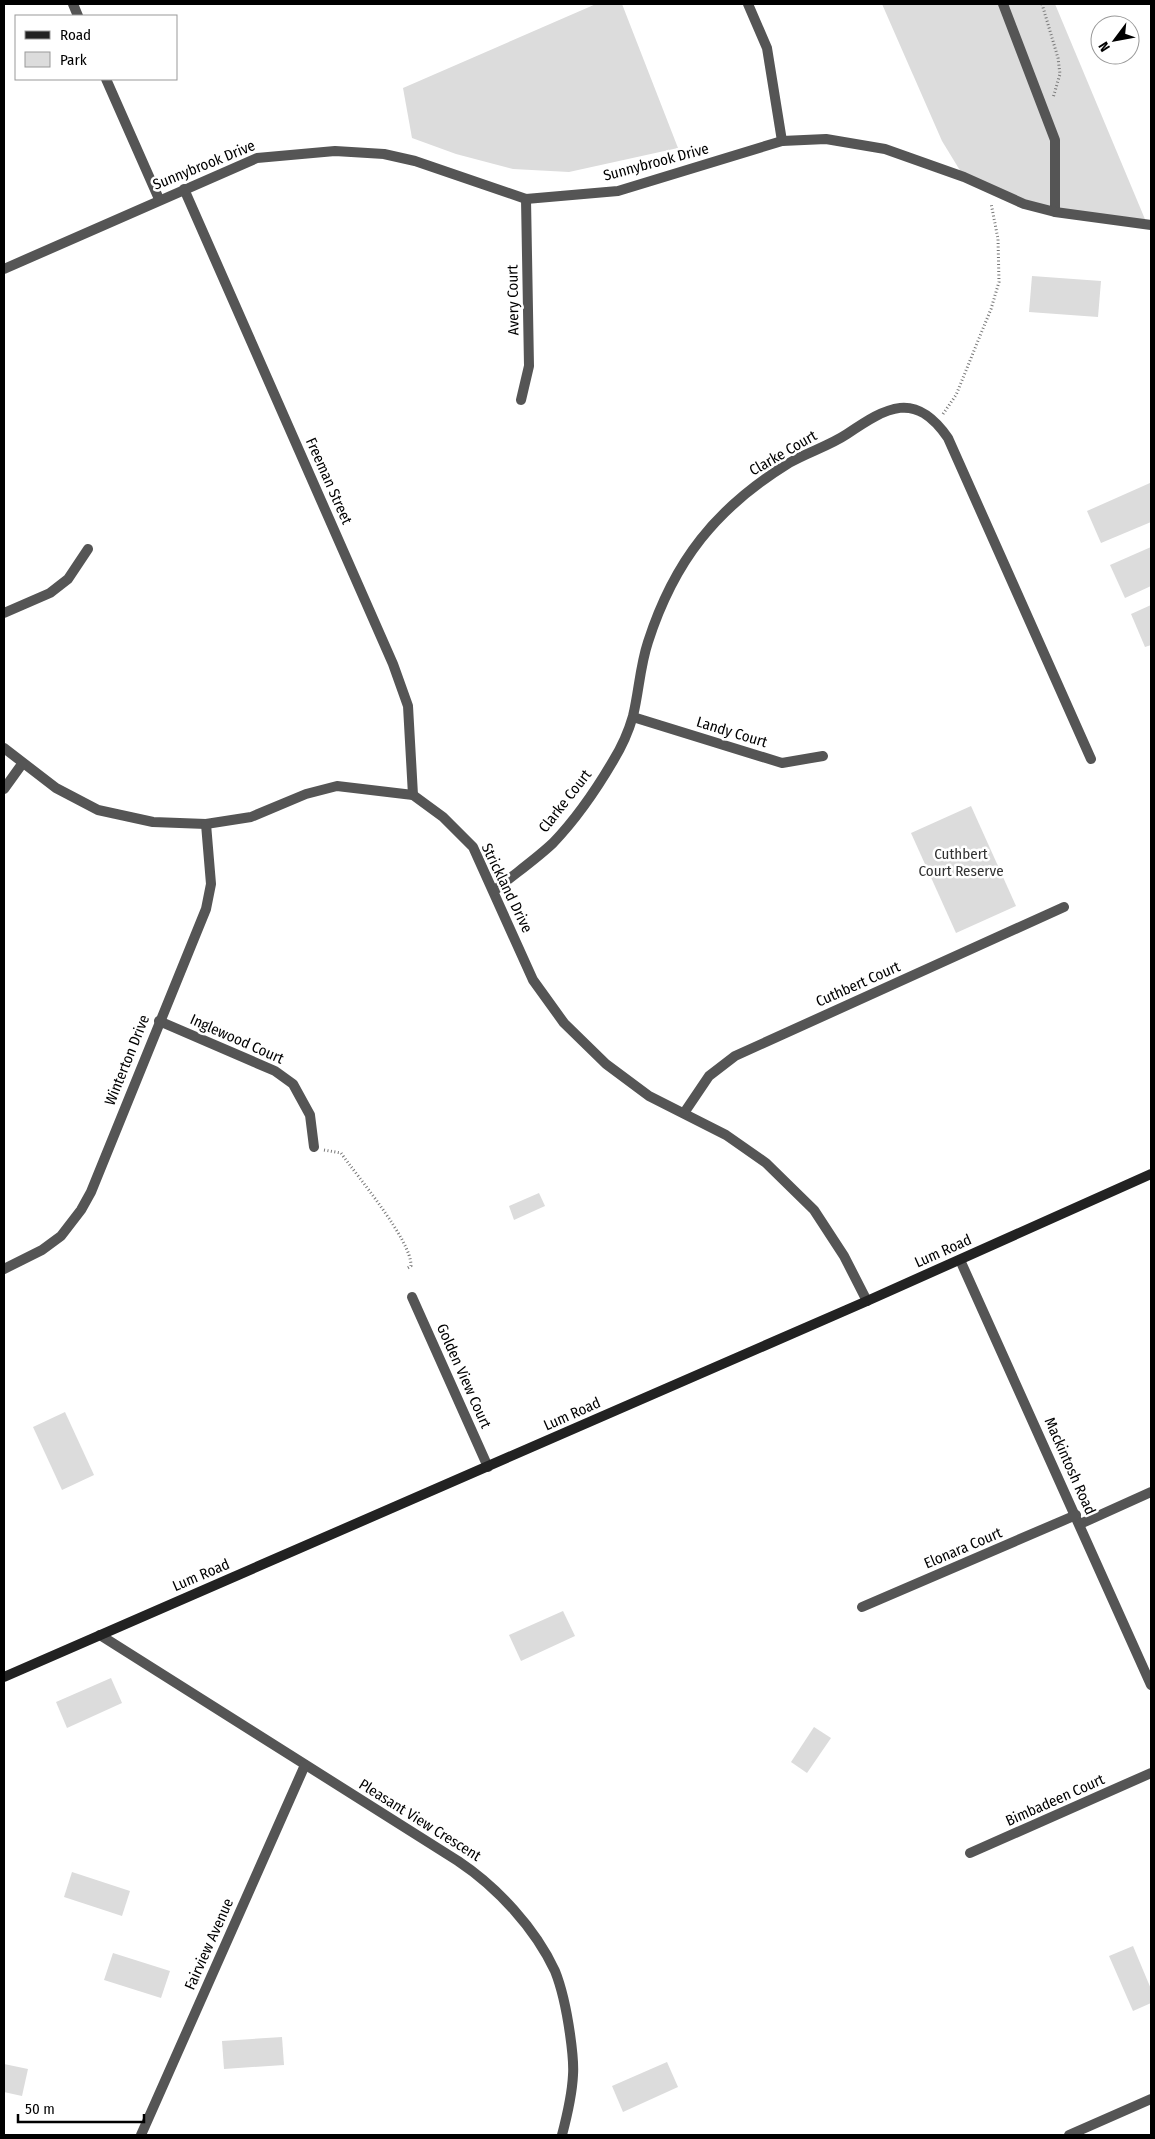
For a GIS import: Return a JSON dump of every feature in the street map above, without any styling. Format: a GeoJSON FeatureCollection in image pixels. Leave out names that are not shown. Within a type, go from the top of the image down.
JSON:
{"type":"FeatureCollection","features":[{"type":"Feature","properties":{"kind":"street"},"geometry":{"type":"LineString","coordinates":[[748,4],[767,48],[782,141]]}},
{"type":"Feature","properties":{"kind":"street"},"geometry":{"type":"LineString","coordinates":[[1003,4],[1055,140],[1055,212]]}},
{"type":"Feature","properties":{"kind":"street"},"geometry":{"type":"LineString","coordinates":[[106,80],[159,199]]}},
{"type":"Feature","properties":{"kind":"street","name":"Sunnybrook Drive"},"geometry":{"type":"LineString","coordinates":[[4,269],[159,199],[257,158],[335,151],[384,154],[415,161],[526,199],[618,191],[782,141],[826,139],[885,149],[964,177],[989,190],[1024,204],[1055,212],[1151,225]]}},
{"type":"Feature","properties":{"kind":"street","name":"Freeman Street"},"geometry":{"type":"LineString","coordinates":[[184,189],[393,664],[408,706],[413,795]]}},
{"type":"Feature","properties":{"kind":"street","name":"Avery Court"},"geometry":{"type":"LineString","coordinates":[[521,400],[529,366],[526,199]]}},
{"type":"Feature","properties":{"kind":"street","name":"Clarke Court"},"geometry":{"type":"LineString","coordinates":[[494,891],[552,843],[591,796],[615,758],[633,717],[643,658],[660,605],[682,564],[704,533],[747,491],[791,462],[842,438],[877,414],[901,407],[922,412],[937,422],[948,438],[1091,759]]}},
{"type":"Feature","properties":{"kind":"street"},"geometry":{"type":"LineString","coordinates":[[4,613],[50,593],[68,579],[88,549]]}},
{"type":"Feature","properties":{"kind":"street","name":"Landy Court"},"geometry":{"type":"LineString","coordinates":[[633,717],[782,763],[823,756]]}},
{"type":"Feature","properties":{"kind":"street","name":"Strickland Drive"},"geometry":{"type":"LineString","coordinates":[[4,748],[22,764],[56,788],[98,810],[153,822],[206,824],[251,817],[306,794],[337,786],[413,795],[443,817],[473,848],[533,980],[564,1023],[606,1064],[649,1096],[726,1135],[766,1163],[814,1210],[844,1256],[867,1301]]}},
{"type":"Feature","properties":{"kind":"street"},"geometry":{"type":"LineString","coordinates":[[4,789],[22,764]]}},
{"type":"Feature","properties":{"kind":"street","name":"Winterton Drive"},"geometry":{"type":"LineString","coordinates":[[4,1269],[42,1250],[61,1236],[81,1210],[90,1192],[206,909],[211,884],[206,824]]}},
{"type":"Feature","properties":{"kind":"street","name":"Cuthbert Court"},"geometry":{"type":"LineString","coordinates":[[684,1113],[709,1076],[735,1056],[1064,907]]}},
{"type":"Feature","properties":{"kind":"street","name":"Inglewood Court"},"geometry":{"type":"LineString","coordinates":[[159,1021],[275,1071],[293,1084],[310,1115],[314,1147]]}},
{"type":"Feature","properties":{"kind":"street","name":"Lum Road"},"geometry":{"type":"LineString","coordinates":[[4,1677],[867,1301],[1151,1174]]}},
{"type":"Feature","properties":{"kind":"street","name":"Mackintosh Road"},"geometry":{"type":"LineString","coordinates":[[960,1260],[1151,1685]]}},
{"type":"Feature","properties":{"kind":"street","name":"Golden View Court"},"geometry":{"type":"LineString","coordinates":[[412,1298],[488,1467]]}},
{"type":"Feature","properties":{"kind":"street","name":"Elonara Court"},"geometry":{"type":"LineString","coordinates":[[862,1607],[1151,1492]]}},
{"type":"Feature","properties":{"kind":"street","name":"Pleasant View Crescent"},"geometry":{"type":"LineString","coordinates":[[100,1635],[477,1874],[521,1920],[542,1947],[555,1972],[564,1997],[573,2054],[573,2075],[562,2135]]}},
{"type":"Feature","properties":{"kind":"street","name":"Fairview Avenue"},"geometry":{"type":"LineString","coordinates":[[141,2135],[305,1765]]}},
{"type":"Feature","properties":{"kind":"street","name":"Bimbadeen Court"},"geometry":{"type":"LineString","coordinates":[[970,1854],[1151,1773]]}},
{"type":"Feature","properties":{"kind":"street"},"geometry":{"type":"LineString","coordinates":[[1069,2135],[1151,2099]]}},
{"type":"Feature","properties":{"kind":"path"},"geometry":{"type":"LineString","coordinates":[[1042,4],[1058,58],[1060,74],[1051,106]]}},
{"type":"Feature","properties":{"kind":"path"},"geometry":{"type":"LineString","coordinates":[[937,422],[956,395],[991,309],[999,282],[998,238],[989,190]]}},
{"type":"Feature","properties":{"kind":"path"},"geometry":{"type":"LineString","coordinates":[[314,1147],[341,1154],[380,1209],[392,1221],[411,1257],[411,1266],[406,1269]]}},
{"type":"Feature","properties":{"kind":"green space"},"geometry":{"type":"Polygon","coordinates":[[[596,4],[622,4],[678,148],[569,172],[513,169],[456,154],[412,138],[403,88],[596,4]]]}},
{"type":"Feature","properties":{"kind":"green space"},"geometry":{"type":"Polygon","coordinates":[[[882,4],[1055,4],[1147,224],[1024,204],[964,177],[942,141],[882,4]]]}},
{"type":"Feature","properties":{"kind":"green space"},"geometry":{"type":"Polygon","coordinates":[[[1032,276],[1101,281],[1098,317],[1029,312],[1032,276]]]}},
{"type":"Feature","properties":{"kind":"green space"},"geometry":{"type":"Polygon","coordinates":[[[1150,483],[1151,522],[1101,543],[1087,511],[1150,483]]]}},
{"type":"Feature","properties":{"kind":"green space"},"geometry":{"type":"Polygon","coordinates":[[[1151,547],[1151,586],[1125,598],[1110,565],[1151,547]]]}},
{"type":"Feature","properties":{"kind":"green space"},"geometry":{"type":"Polygon","coordinates":[[[1151,605],[1151,645],[1145,647],[1131,614],[1151,605]]]}},
{"type":"Feature","properties":{"kind":"green space","name":"Cuthbert Court Reserve"},"geometry":{"type":"Polygon","coordinates":[[[971,806],[1016,906],[956,933],[911,833],[971,806]]]}},
{"type":"Feature","properties":{"kind":"green space"},"geometry":{"type":"Polygon","coordinates":[[[539,1193],[545,1206],[514,1220],[509,1206],[539,1193]]]}},
{"type":"Feature","properties":{"kind":"green space"},"geometry":{"type":"Polygon","coordinates":[[[65,1412],[94,1475],[62,1490],[33,1427],[65,1412]]]}},
{"type":"Feature","properties":{"kind":"green space"},"geometry":{"type":"Polygon","coordinates":[[[563,1611],[575,1636],[521,1661],[509,1635],[563,1611]]]}},
{"type":"Feature","properties":{"kind":"green space"},"geometry":{"type":"Polygon","coordinates":[[[111,1678],[122,1703],[67,1728],[56,1702],[111,1678]]]}},
{"type":"Feature","properties":{"kind":"green space"},"geometry":{"type":"Polygon","coordinates":[[[814,1727],[831,1738],[807,1773],[791,1762],[814,1727]]]}},
{"type":"Feature","properties":{"kind":"green space"},"geometry":{"type":"Polygon","coordinates":[[[72,1872],[130,1891],[122,1916],[64,1897],[72,1872]]]}},
{"type":"Feature","properties":{"kind":"green space"},"geometry":{"type":"Polygon","coordinates":[[[1133,1946],[1151,1989],[1151,2003],[1133,2011],[1109,1956],[1133,1946]]]}},
{"type":"Feature","properties":{"kind":"green space"},"geometry":{"type":"Polygon","coordinates":[[[113,1953],[170,1971],[161,1998],[104,1980],[113,1953]]]}},
{"type":"Feature","properties":{"kind":"green space"},"geometry":{"type":"Polygon","coordinates":[[[282,2037],[284,2065],[224,2069],[222,2041],[282,2037]]]}},
{"type":"Feature","properties":{"kind":"green space"},"geometry":{"type":"Polygon","coordinates":[[[667,2062],[678,2087],[623,2112],[612,2086],[667,2062]]]}},
{"type":"Feature","properties":{"kind":"green space"},"geometry":{"type":"Polygon","coordinates":[[[4,2064],[28,2069],[22,2096],[4,2092],[4,2064]]]}}]}
